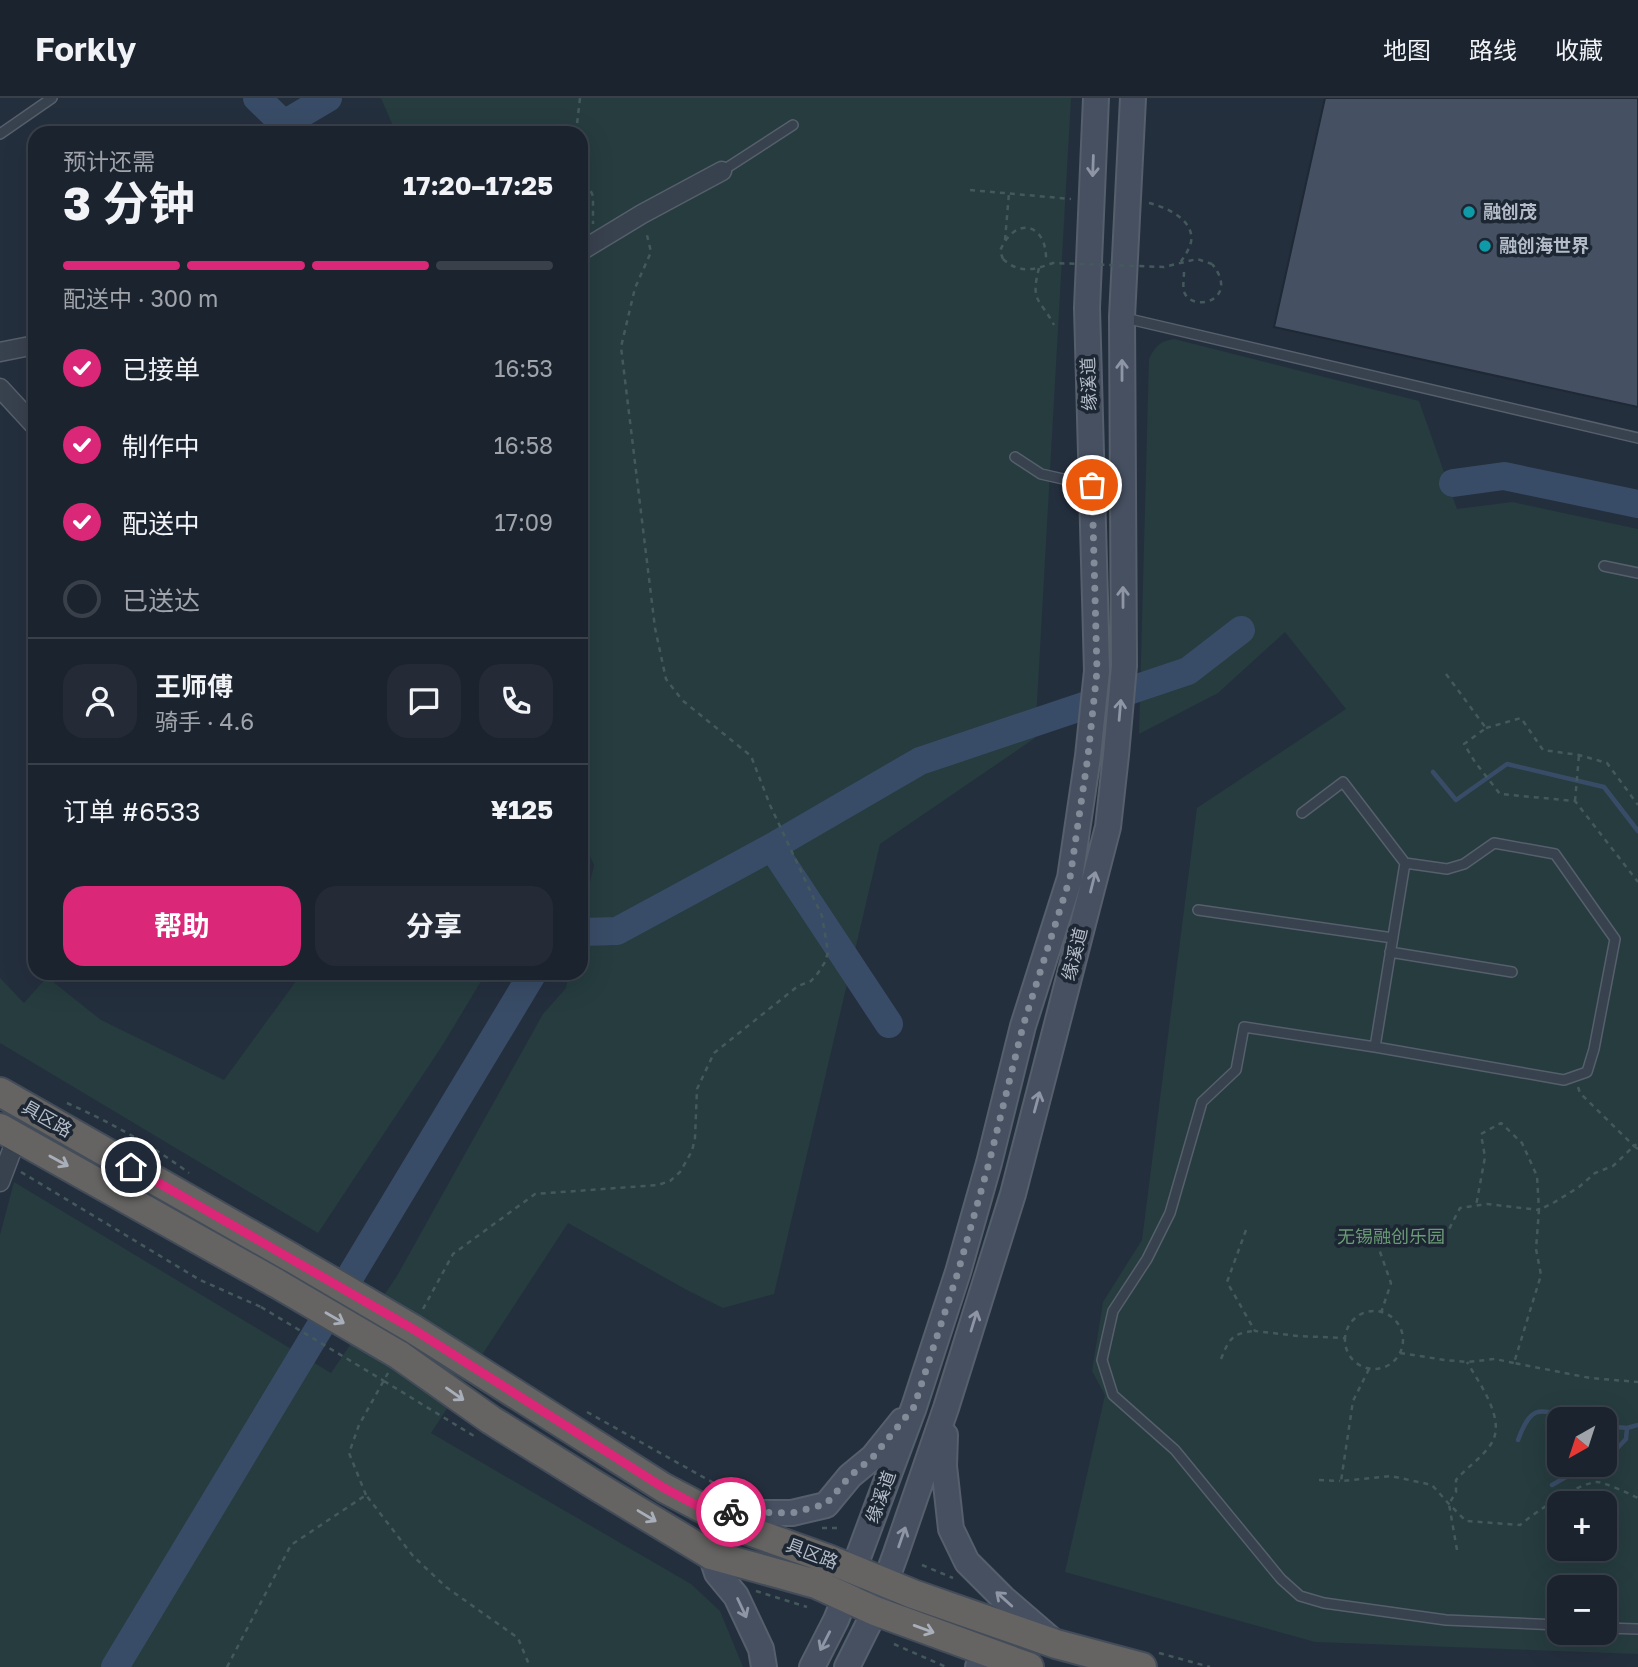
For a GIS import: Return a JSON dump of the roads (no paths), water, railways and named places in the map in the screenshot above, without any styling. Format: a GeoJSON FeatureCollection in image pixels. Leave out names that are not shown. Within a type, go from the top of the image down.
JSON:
{"type":"FeatureCollection","features":[{"type":"Feature","properties":{"kind":"highway","name":"具区路"},"geometry":{"type":"LineString","coordinates":[[0,1092],[292,1258],[416,1322],[664,1488],[738,1527],[828,1559],[913,1594],[1056,1644],[1151,1660]]}},
{"type":"Feature","properties":{"kind":"highway","name":"具区路"},"geometry":{"type":"LineString","coordinates":[[8,1132],[276,1283],[710,1555],[816,1584],[875,1611],[1023,1666]]}},
{"type":"Feature","properties":{"kind":"main road","name":"缘溪道"},"geometry":{"type":"LineString","coordinates":[[812,1667],[845,1598],[914,1407],[958,1272],[989,1163],[1023,1026],[1070,878],[1097,671],[1087,308],[1096,98]]}},
{"type":"Feature","properties":{"kind":"main road","name":"缘溪道"},"geometry":{"type":"LineString","coordinates":[[847,1667],[886,1583],[946,1408],[1013,1194],[1108,827],[1124,666],[1122,317],[1133,98]]}},
{"type":"Feature","properties":{"kind":"main road"},"geometry":{"type":"LineString","coordinates":[[696,1505],[732,1513],[765,1514],[792,1513],[826,1504],[850,1476],[873,1457],[914,1407]]}},
{"type":"Feature","properties":{"kind":"main road"},"geometry":{"type":"LineString","coordinates":[[946,1408],[944,1466],[951,1529],[973,1569],[1056,1644]]}},
{"type":"Feature","properties":{"kind":"main road"},"geometry":{"type":"LineString","coordinates":[[710,1555],[717,1573],[736,1596],[761,1649],[764,1667]]}},
{"type":"Feature","properties":{"kind":"main road"},"geometry":{"type":"LineString","coordinates":[[978,1667],[1023,1666]]}},
{"type":"Feature","properties":{"kind":"street"},"geometry":{"type":"LineString","coordinates":[[588,247],[722,171]]}},
{"type":"Feature","properties":{"kind":"street"},"geometry":{"type":"LineString","coordinates":[[0,352],[28,346]]}},
{"type":"Feature","properties":{"kind":"street"},"geometry":{"type":"LineString","coordinates":[[0,388],[28,418]]}},
{"type":"Feature","properties":{"kind":"street"},"geometry":{"type":"LineString","coordinates":[[0,1182],[7,1164],[8,1132]]}},
{"type":"Feature","properties":{"kind":"lane"},"geometry":{"type":"LineString","coordinates":[[0,134],[52,98]]}},
{"type":"Feature","properties":{"kind":"lane"},"geometry":{"type":"LineString","coordinates":[[722,171],[793,125]]}},
{"type":"Feature","properties":{"kind":"lane"},"geometry":{"type":"LineString","coordinates":[[1122,317],[1638,438]]}},
{"type":"Feature","properties":{"kind":"lane"},"geometry":{"type":"LineString","coordinates":[[1015,457],[1041,474],[1092,485]]}},
{"type":"Feature","properties":{"kind":"lane"},"geometry":{"type":"LineString","coordinates":[[1604,566],[1638,573]]}},
{"type":"Feature","properties":{"kind":"lane"},"geometry":{"type":"LineString","coordinates":[[1302,813],[1343,782],[1405,863],[1447,869],[1464,864],[1494,844],[1555,854],[1615,939],[1594,1049],[1587,1072],[1564,1080],[1244,1027],[1236,1070],[1202,1102],[1170,1213],[1147,1259],[1113,1311],[1102,1360],[1114,1395],[1175,1450],[1280,1578],[1300,1596],[1324,1603],[1446,1620],[1547,1624]]}},
{"type":"Feature","properties":{"kind":"lane"},"geometry":{"type":"LineString","coordinates":[[1375,1047],[1405,863]]}},
{"type":"Feature","properties":{"kind":"lane"},"geometry":{"type":"LineString","coordinates":[[1198,910],[1392,938]]}},
{"type":"Feature","properties":{"kind":"lane"},"geometry":{"type":"LineString","coordinates":[[1390,952],[1512,972]]}},
{"type":"Feature","properties":{"kind":"lane"},"geometry":{"type":"LineString","coordinates":[[1617,1628],[1638,1629]]}},
{"type":"Feature","properties":{"kind":"waterway"},"geometry":{"type":"LineString","coordinates":[[257,98],[286,126]]}},
{"type":"Feature","properties":{"kind":"waterway"},"geometry":{"type":"LineString","coordinates":[[284,124],[328,98]]}},
{"type":"Feature","properties":{"kind":"waterway"},"geometry":{"type":"LineString","coordinates":[[1453,483],[1504,476],[1638,504]]}},
{"type":"Feature","properties":{"kind":"waterway"},"geometry":{"type":"LineString","coordinates":[[588,932],[617,931],[772,847],[920,761],[1188,671],[1241,630]]}},
{"type":"Feature","properties":{"kind":"waterway"},"geometry":{"type":"LineString","coordinates":[[1433,772],[1456,800],[1507,764],[1604,787],[1638,831]]}},
{"type":"Feature","properties":{"kind":"waterway"},"geometry":{"type":"LineString","coordinates":[[772,847],[889,1024]]}},
{"type":"Feature","properties":{"kind":"waterway"},"geometry":{"type":"LineString","coordinates":[[115,1667],[529,980]]}},
{"type":"Feature","properties":{"kind":"waterway"},"geometry":{"type":"LineString","coordinates":[[1518,1440],[1533,1414],[1547,1412]]}},
{"type":"Feature","properties":{"kind":"waterway"},"geometry":{"type":"LineString","coordinates":[[1617,1448],[1626,1439],[1627,1428],[1638,1425]]}},
{"type":"Feature","properties":{"kind":"waterway"},"geometry":{"type":"LineString","coordinates":[[1617,1427],[1627,1428]]}},
{"type":"Feature","properties":{"kind":"waterway"},"geometry":{"type":"LineString","coordinates":[[1552,1485],[1566,1477]]}},
{"type":"Feature","properties":{"kind":"place","name":"融创茂"},"geometry":{"type":"Point","coordinates":[1469,212]}},
{"type":"Feature","properties":{"kind":"place","name":"融创海世界"},"geometry":{"type":"Point","coordinates":[1485,246]}},
{"type":"Feature","properties":{"kind":"park label","name":"无锡融创乐园"},"geometry":{"type":"Point","coordinates":[1391,1237]}}]}
